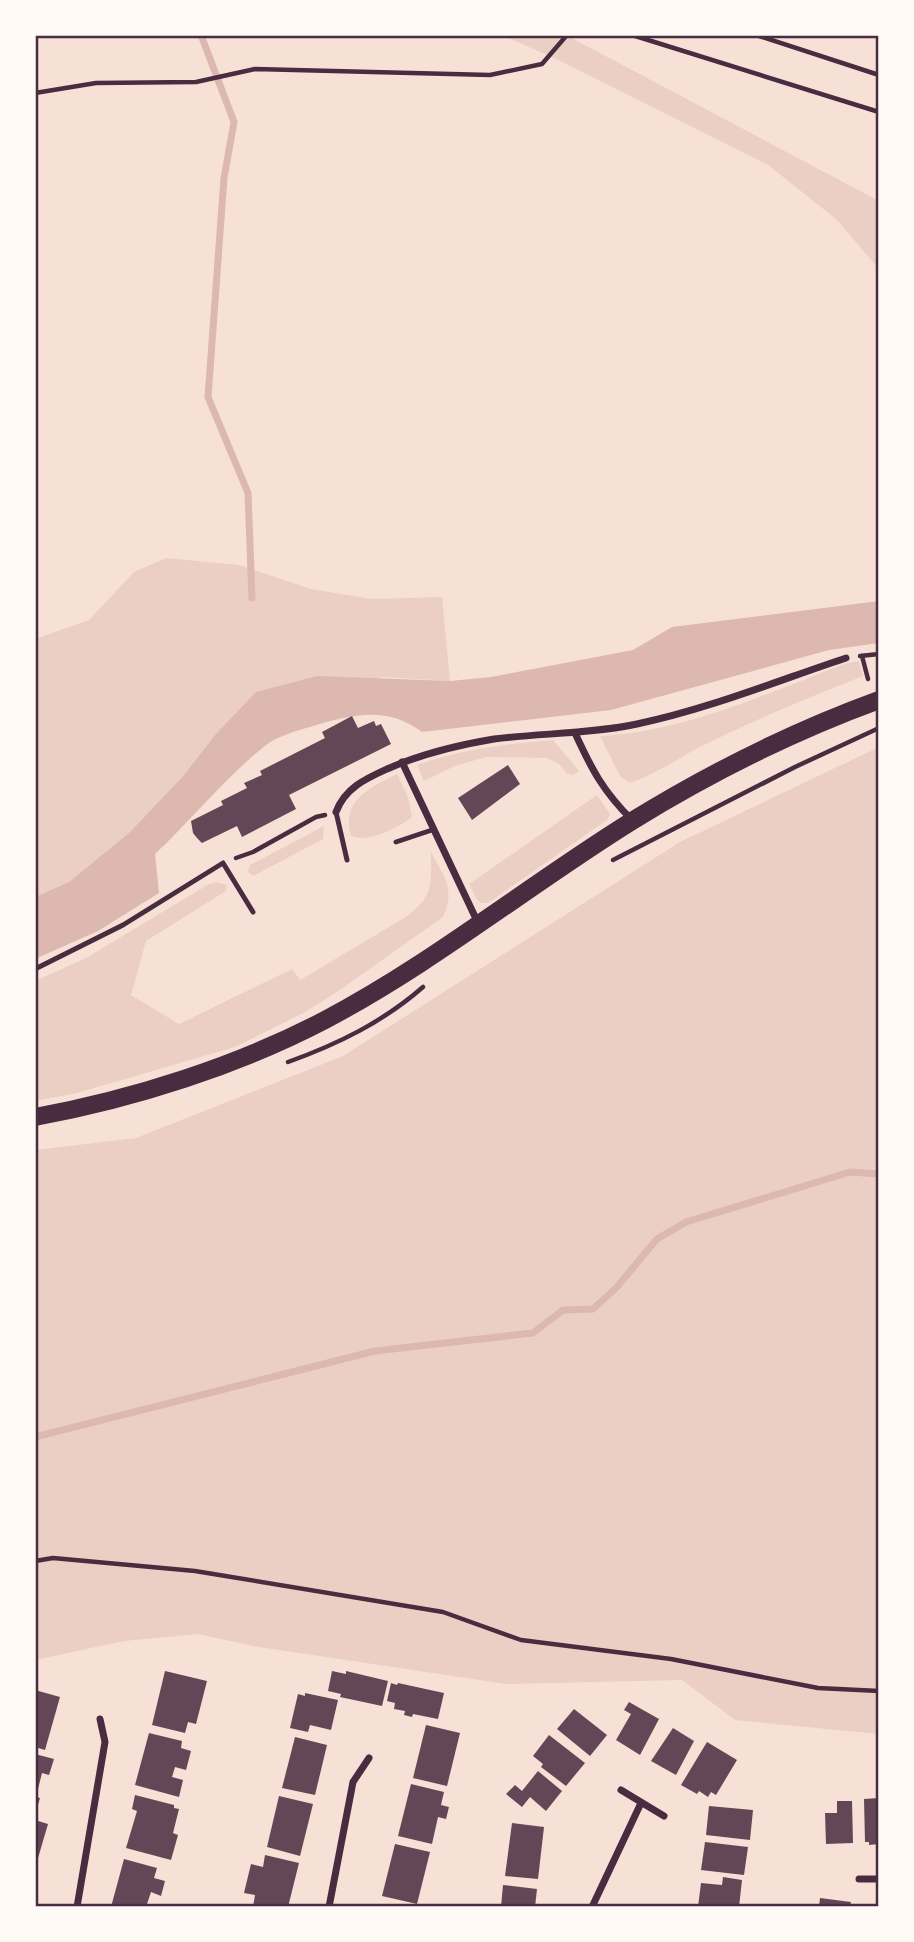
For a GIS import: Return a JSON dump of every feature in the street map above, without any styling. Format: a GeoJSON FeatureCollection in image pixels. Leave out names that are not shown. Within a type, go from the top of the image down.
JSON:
{"type":"FeatureCollection","features":[{"type":"Feature","properties":{"kind":"main road"},"geometry":{"type":"LineString","coordinates":[[35,1117],[82,1108],[258,1052],[325,1020],[380,989],[633,821],[782,741],[879,700]]}},
{"type":"Feature","properties":{"kind":"street"},"geometry":{"type":"LineString","coordinates":[[336,812],[340,800],[349,790],[367,778],[402,762],[448,748],[495,739],[575,733],[636,724],[686,711],[846,658]]}},
{"type":"Feature","properties":{"kind":"street"},"geometry":{"type":"LineString","coordinates":[[575,733],[593,773],[610,798],[633,821]]}},
{"type":"Feature","properties":{"kind":"street"},"geometry":{"type":"LineString","coordinates":[[402,762],[478,924]]}},
{"type":"Feature","properties":{"kind":"street"},"geometry":{"type":"LineString","coordinates":[[77,1907],[105,1742],[100,1719]]}},
{"type":"Feature","properties":{"kind":"street"},"geometry":{"type":"LineString","coordinates":[[329,1907],[339,1843],[353,1782],[369,1758]]}},
{"type":"Feature","properties":{"kind":"street"},"geometry":{"type":"LineString","coordinates":[[621,1790],[664,1816]]}},
{"type":"Feature","properties":{"kind":"street"},"geometry":{"type":"LineString","coordinates":[[592,1907],[641,1803]]}},
{"type":"Feature","properties":{"kind":"street"},"geometry":{"type":"LineString","coordinates":[[859,1879],[879,1878]]}},
{"type":"Feature","properties":{"kind":"lane"},"geometry":{"type":"LineString","coordinates":[[336,812],[347,860]]}},
{"type":"Feature","properties":{"kind":"lane"},"geometry":{"type":"LineString","coordinates":[[396,842],[432,830]]}},
{"type":"Feature","properties":{"kind":"lane"},"geometry":{"type":"LineString","coordinates":[[35,969],[123,925],[223,863],[253,912]]}},
{"type":"Feature","properties":{"kind":"path"},"geometry":{"type":"LineString","coordinates":[[35,93],[96,83],[196,82],[255,69],[490,75],[542,64],[567,35]]}},
{"type":"Feature","properties":{"kind":"path"},"geometry":{"type":"LineString","coordinates":[[632,35],[879,112]]}},
{"type":"Feature","properties":{"kind":"path"},"geometry":{"type":"LineString","coordinates":[[755,35],[879,75]]}},
{"type":"Feature","properties":{"kind":"path"},"geometry":{"type":"LineString","coordinates":[[862,656],[868,679]]}},
{"type":"Feature","properties":{"kind":"path"},"geometry":{"type":"LineString","coordinates":[[223,863],[253,852],[316,817],[336,812]]}},
{"type":"Feature","properties":{"kind":"path"},"geometry":{"type":"LineString","coordinates":[[35,1561],[54,1558],[195,1571],[443,1612],[521,1640],[671,1658],[818,1688],[879,1691]]}},
{"type":"Feature","properties":{"kind":"shaded area"},"geometry":{"type":"Polygon","coordinates":[[[502,35],[566,35],[879,201],[879,269],[836,219],[768,165],[552,57],[502,35]]]}},
{"type":"Feature","properties":{"kind":"shaded area"},"geometry":{"type":"Polygon","coordinates":[[[166,558],[239,565],[311,589],[372,599],[442,597],[450,681],[382,677],[215,735],[184,775],[130,832],[69,882],[35,897],[35,639],[89,620],[134,572],[166,558]]]}},
{"type":"Feature","properties":{"kind":"shaded area"},"geometry":{"type":"Polygon","coordinates":[[[879,601],[879,643],[829,650],[611,710],[422,732],[395,718],[381,715],[354,716],[282,736],[266,745],[237,771],[155,854],[159,893],[98,931],[35,959],[35,897],[69,882],[130,832],[256,692],[317,676],[450,681],[491,677],[633,650],[672,627],[879,601]]]}},
{"type":"Feature","properties":{"kind":"shaded area"},"geometry":{"type":"Polygon","coordinates":[[[859,661],[863,676],[745,726],[630,783],[620,776],[600,736],[632,733],[695,719],[847,663],[859,661]]]}},
{"type":"Feature","properties":{"kind":"shaded area"},"geometry":{"type":"Polygon","coordinates":[[[553,740],[579,771],[573,775],[567,774],[559,764],[547,758],[486,757],[455,766],[424,781],[417,765],[484,748],[553,740]]]}},
{"type":"Feature","properties":{"kind":"shaded area"},"geometry":{"type":"Polygon","coordinates":[[[879,747],[879,1734],[735,1720],[682,1680],[506,1684],[253,1646],[198,1634],[124,1641],[35,1660],[35,1150],[136,1138],[343,1056],[680,842],[879,747]]]}},
{"type":"Feature","properties":{"kind":"shaded area"},"geometry":{"type":"Polygon","coordinates":[[[397,774],[408,797],[412,817],[375,836],[351,836],[349,823],[354,804],[368,790],[397,774]]]}},
{"type":"Feature","properties":{"kind":"shaded area"},"geometry":{"type":"Polygon","coordinates":[[[597,795],[610,814],[607,820],[488,903],[477,900],[469,884],[597,795]]]}},
{"type":"Feature","properties":{"kind":"shaded area"},"geometry":{"type":"Polygon","coordinates":[[[324,826],[323,839],[253,876],[248,872],[250,865],[324,826]]]}},
{"type":"Feature","properties":{"kind":"shaded area"},"geometry":{"type":"Polygon","coordinates":[[[431,852],[447,883],[448,899],[443,917],[337,992],[305,1012],[235,1047],[77,1093],[35,1101],[35,981],[86,958],[209,884],[216,882],[227,885],[226,891],[146,941],[131,995],[179,1024],[292,969],[300,980],[406,917],[422,903],[429,889],[431,852]]]}},
{"type":"Feature","properties":{"kind":"building"},"geometry":{"type":"Polygon","coordinates":[[[352,716],[358,728],[374,721],[376,726],[381,724],[391,744],[289,795],[296,809],[242,837],[237,826],[202,843],[193,833],[191,821],[223,805],[221,801],[247,788],[244,783],[262,775],[260,771],[325,738],[322,732],[352,716]]]}},
{"type":"Feature","properties":{"kind":"building"},"geometry":{"type":"Polygon","coordinates":[[[508,765],[520,784],[472,820],[458,798],[508,765]]]}},
{"type":"Feature","properties":{"kind":"building"},"geometry":{"type":"Polygon","coordinates":[[[165,1671],[207,1681],[196,1724],[188,1722],[185,1733],[152,1725],[165,1671]]]}},
{"type":"Feature","properties":{"kind":"building"},"geometry":{"type":"Polygon","coordinates":[[[332,1671],[346,1674],[346,1671],[388,1681],[382,1706],[340,1697],[341,1694],[328,1691],[332,1671]]]}},
{"type":"Feature","properties":{"kind":"building"},"geometry":{"type":"Polygon","coordinates":[[[391,1683],[444,1693],[438,1719],[413,1714],[412,1717],[404,1715],[405,1711],[394,1709],[395,1703],[387,1701],[391,1683]]]}},
{"type":"Feature","properties":{"kind":"building"},"geometry":{"type":"Polygon","coordinates":[[[35,1690],[60,1697],[45,1750],[35,1747],[35,1690]]]}},
{"type":"Feature","properties":{"kind":"building"},"geometry":{"type":"Polygon","coordinates":[[[305,1693],[338,1700],[331,1730],[310,1725],[308,1732],[290,1728],[298,1694],[305,1696],[305,1693]]]}},
{"type":"Feature","properties":{"kind":"building"},"geometry":{"type":"Polygon","coordinates":[[[629,1702],[659,1719],[640,1755],[616,1740],[631,1714],[624,1710],[629,1702]]]}},
{"type":"Feature","properties":{"kind":"building"},"geometry":{"type":"Polygon","coordinates":[[[574,1709],[607,1735],[590,1756],[557,1729],[574,1709]]]}},
{"type":"Feature","properties":{"kind":"building"},"geometry":{"type":"Polygon","coordinates":[[[426,1725],[460,1733],[447,1786],[413,1778],[426,1725]]]}},
{"type":"Feature","properties":{"kind":"building"},"geometry":{"type":"Polygon","coordinates":[[[673,1728],[694,1741],[676,1775],[651,1761],[673,1728]]]}},
{"type":"Feature","properties":{"kind":"building"},"geometry":{"type":"Polygon","coordinates":[[[149,1733],[182,1741],[181,1748],[191,1751],[186,1770],[175,1767],[172,1777],[183,1780],[179,1797],[135,1785],[149,1733]]]}},
{"type":"Feature","properties":{"kind":"building"},"geometry":{"type":"Polygon","coordinates":[[[549,1735],[585,1763],[566,1786],[541,1767],[543,1764],[533,1756],[549,1735]]]}},
{"type":"Feature","properties":{"kind":"building"},"geometry":{"type":"Polygon","coordinates":[[[295,1737],[327,1745],[315,1795],[282,1788],[295,1737]]]}},
{"type":"Feature","properties":{"kind":"building"},"geometry":{"type":"Polygon","coordinates":[[[707,1742],[737,1760],[716,1795],[711,1792],[708,1797],[681,1785],[707,1742]]]}},
{"type":"Feature","properties":{"kind":"building"},"geometry":{"type":"Polygon","coordinates":[[[35,1754],[54,1759],[49,1775],[42,1773],[36,1797],[40,1798],[36,1812],[35,1754]]]}},
{"type":"Feature","properties":{"kind":"building"},"geometry":{"type":"Polygon","coordinates":[[[538,1771],[562,1791],[546,1811],[530,1797],[522,1807],[506,1794],[515,1785],[522,1791],[538,1771]]]}},
{"type":"Feature","properties":{"kind":"building"},"geometry":{"type":"Polygon","coordinates":[[[411,1784],[444,1792],[441,1805],[449,1807],[446,1819],[438,1817],[432,1844],[398,1836],[411,1784]]]}},
{"type":"Feature","properties":{"kind":"building"},"geometry":{"type":"Polygon","coordinates":[[[135,1795],[174,1805],[174,1808],[179,1809],[173,1833],[178,1835],[171,1860],[126,1848],[137,1811],[132,1809],[135,1795]]]}},
{"type":"Feature","properties":{"kind":"building"},"geometry":{"type":"Polygon","coordinates":[[[279,1796],[313,1804],[300,1856],[267,1847],[279,1796]]]}},
{"type":"Feature","properties":{"kind":"building"},"geometry":{"type":"Polygon","coordinates":[[[879,1798],[879,1844],[869,1845],[869,1842],[865,1842],[864,1799],[879,1798]]]}},
{"type":"Feature","properties":{"kind":"building"},"geometry":{"type":"Polygon","coordinates":[[[837,1801],[852,1801],[853,1843],[826,1844],[825,1813],[837,1813],[837,1801]]]}},
{"type":"Feature","properties":{"kind":"building"},"geometry":{"type":"Polygon","coordinates":[[[709,1806],[753,1810],[750,1840],[706,1835],[709,1806]]]}},
{"type":"Feature","properties":{"kind":"building"},"geometry":{"type":"Polygon","coordinates":[[[35,1820],[48,1824],[36,1865],[35,1865],[35,1820]]]}},
{"type":"Feature","properties":{"kind":"building"},"geometry":{"type":"Polygon","coordinates":[[[512,1823],[544,1827],[538,1879],[505,1876],[512,1823]]]}},
{"type":"Feature","properties":{"kind":"building"},"geometry":{"type":"Polygon","coordinates":[[[705,1842],[748,1847],[744,1875],[701,1870],[705,1842]]]}},
{"type":"Feature","properties":{"kind":"building"},"geometry":{"type":"Polygon","coordinates":[[[395,1844],[430,1852],[417,1904],[382,1896],[395,1844]]]}},
{"type":"Feature","properties":{"kind":"building"},"geometry":{"type":"Polygon","coordinates":[[[265,1855],[299,1863],[288,1907],[253,1907],[255,1895],[244,1893],[251,1864],[263,1867],[265,1855]]]}},
{"type":"Feature","properties":{"kind":"building"},"geometry":{"type":"Polygon","coordinates":[[[124,1859],[157,1868],[154,1878],[165,1881],[161,1896],[151,1892],[146,1907],[111,1907],[124,1859]]]}},
{"type":"Feature","properties":{"kind":"building"},"geometry":{"type":"Polygon","coordinates":[[[723,1877],[742,1880],[739,1907],[698,1907],[701,1883],[722,1885],[723,1877]]]}},
{"type":"Feature","properties":{"kind":"building"},"geometry":{"type":"Polygon","coordinates":[[[503,1885],[537,1889],[535,1907],[501,1907],[503,1885]]]}},
{"type":"Feature","properties":{"kind":"building"},"geometry":{"type":"Polygon","coordinates":[[[820,1898],[851,1902],[850,1907],[819,1907],[820,1898]]]}},
{"type":"Feature","properties":{"kind":"waterway"},"geometry":{"type":"LineString","coordinates":[[201,35],[234,122],[224,178],[208,397],[248,493],[252,598]]}},
{"type":"Feature","properties":{"kind":"waterway"},"geometry":{"type":"LineString","coordinates":[[35,1437],[375,1351],[533,1333],[563,1310],[593,1309],[616,1288],[657,1239],[686,1222],[850,1172],[879,1174]]}}]}
